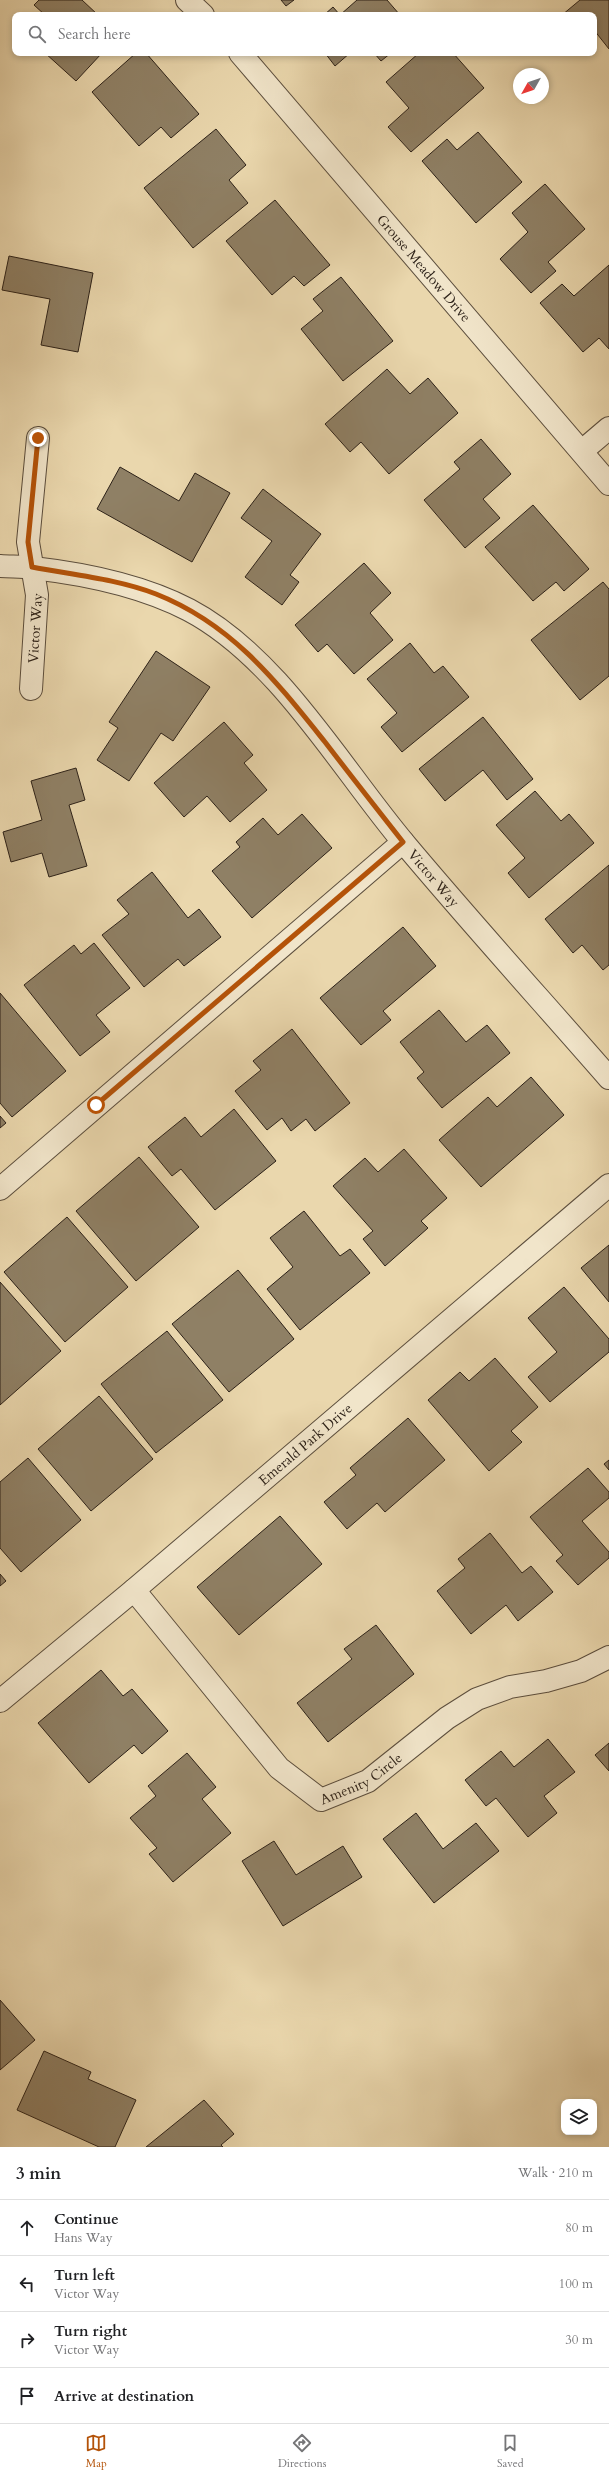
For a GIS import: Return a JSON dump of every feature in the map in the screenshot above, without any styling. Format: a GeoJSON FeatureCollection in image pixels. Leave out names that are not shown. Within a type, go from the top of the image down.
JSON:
{"type":"FeatureCollection","features":[{"type":"Feature","properties":{"kind":"street"},"geometry":{"type":"LineString","coordinates":[[187,0],[200,12]]}},
{"type":"Feature","properties":{"kind":"street","name":"Grouse Meadow Drive"},"geometry":{"type":"LineString","coordinates":[[243,56],[609,484]]}},
{"type":"Feature","properties":{"kind":"street"},"geometry":{"type":"LineString","coordinates":[[582,451],[609,428]]}},
{"type":"Feature","properties":{"kind":"street","name":"Victor Way"},"geometry":{"type":"LineString","coordinates":[[31,689],[37,595],[28,542],[38,438]]}},
{"type":"Feature","properties":{"kind":"street","name":"Victor Way"},"geometry":{"type":"LineString","coordinates":[[0,566],[32,567],[121,583],[157,595],[190,611],[222,631],[251,654],[276,681],[403,842],[609,1078]]}},
{"type":"Feature","properties":{"kind":"street"},"geometry":{"type":"LineString","coordinates":[[0,1189],[403,842]]}},
{"type":"Feature","properties":{"kind":"street","name":"Emerald Park Drive"},"geometry":{"type":"LineString","coordinates":[[0,1701],[134,1590],[609,1185]]}},
{"type":"Feature","properties":{"kind":"street","name":"Amenity Circle"},"geometry":{"type":"LineString","coordinates":[[134,1590],[279,1768],[320,1800],[368,1780],[447,1718],[477,1699],[510,1688],[546,1681],[581,1670],[609,1657]]}},
{"type":"Feature","properties":{"kind":"building"},"geometry":{"type":"Polygon","coordinates":[[[39,0],[82,0],[95,12],[42,12],[34,5],[39,0]]]}},
{"type":"Feature","properties":{"kind":"building"},"geometry":{"type":"Polygon","coordinates":[[[281,0],[294,0],[286,6],[281,0]]]}},
{"type":"Feature","properties":{"kind":"building"},"geometry":{"type":"Polygon","coordinates":[[[357,0],[387,0],[397,12],[343,12],[357,0]]]}},
{"type":"Feature","properties":{"kind":"building"},"geometry":{"type":"Polygon","coordinates":[[[580,0],[609,0],[609,49],[597,34],[597,12],[566,12],[580,0]]]}},
{"type":"Feature","properties":{"kind":"building"},"geometry":{"type":"Polygon","coordinates":[[[333,7],[337,12],[327,12],[333,7]]]}},
{"type":"Feature","properties":{"kind":"building"},"geometry":{"type":"Polygon","coordinates":[[[48,56],[99,56],[76,81],[48,56]]]}},
{"type":"Feature","properties":{"kind":"building"},"geometry":{"type":"Polygon","coordinates":[[[133,56],[149,56],[199,114],[171,138],[161,127],[139,146],[92,92],[133,56]]]}},
{"type":"Feature","properties":{"kind":"building"},"geometry":{"type":"Polygon","coordinates":[[[327,56],[347,56],[335,66],[327,56]]]}},
{"type":"Feature","properties":{"kind":"building"},"geometry":{"type":"Polygon","coordinates":[[[377,56],[387,56],[381,61],[377,56]]]}},
{"type":"Feature","properties":{"kind":"building"},"geometry":{"type":"Polygon","coordinates":[[[416,56],[456,56],[484,88],[411,152],[388,127],[409,108],[386,82],[416,56]]]}},
{"type":"Feature","properties":{"kind":"building"},"geometry":{"type":"Polygon","coordinates":[[[216,129],[246,165],[229,180],[248,203],[193,248],[144,188],[216,129]]]}},
{"type":"Feature","properties":{"kind":"building"},"geometry":{"type":"Polygon","coordinates":[[[478,132],[522,182],[476,223],[422,161],[447,139],[457,150],[478,132]]]}},
{"type":"Feature","properties":{"kind":"building"},"geometry":{"type":"Polygon","coordinates":[[[545,184],[585,229],[548,262],[556,271],[531,293],[500,259],[528,232],[512,213],[545,184]]]}},
{"type":"Feature","properties":{"kind":"building"},"geometry":{"type":"Polygon","coordinates":[[[275,200],[330,265],[304,286],[294,276],[272,295],[226,241],[275,200]]]}},
{"type":"Feature","properties":{"kind":"building"},"geometry":{"type":"Polygon","coordinates":[[[9,256],[93,273],[78,352],[41,345],[50,299],[2,290],[9,256]]]}},
{"type":"Feature","properties":{"kind":"building"},"geometry":{"type":"Polygon","coordinates":[[[609,265],[609,349],[599,338],[583,352],[540,303],[562,284],[574,296],[609,265]]]}},
{"type":"Feature","properties":{"kind":"building"},"geometry":{"type":"Polygon","coordinates":[[[341,277],[393,341],[343,381],[301,329],[323,311],[313,299],[341,277]]]}},
{"type":"Feature","properties":{"kind":"building"},"geometry":{"type":"Polygon","coordinates":[[[387,369],[410,394],[428,378],[458,413],[389,474],[361,442],[350,452],[325,424],[387,369]]]}},
{"type":"Feature","properties":{"kind":"building"},"geometry":{"type":"Polygon","coordinates":[[[481,439],[511,474],[483,499],[500,518],[465,548],[424,500],[460,469],[454,462],[481,439]]]}},
{"type":"Feature","properties":{"kind":"building"},"geometry":{"type":"Polygon","coordinates":[[[120,467],[179,501],[195,473],[230,493],[192,562],[97,509],[120,467]]]}},
{"type":"Feature","properties":{"kind":"building"},"geometry":{"type":"Polygon","coordinates":[[[263,489],[321,534],[290,575],[299,582],[282,605],[245,577],[272,541],[241,518],[263,489]]]}},
{"type":"Feature","properties":{"kind":"building"},"geometry":{"type":"Polygon","coordinates":[[[533,505],[589,569],[564,591],[556,582],[533,601],[485,547],[533,505]]]}},
{"type":"Feature","properties":{"kind":"building"},"geometry":{"type":"Polygon","coordinates":[[[364,563],[391,593],[370,613],[393,640],[354,674],[327,644],[318,652],[295,625],[364,563]]]}},
{"type":"Feature","properties":{"kind":"building"},"geometry":{"type":"Polygon","coordinates":[[[603,582],[609,589],[609,676],[580,700],[531,640],[603,582]]]}},
{"type":"Feature","properties":{"kind":"building"},"geometry":{"type":"Polygon","coordinates":[[[410,643],[434,673],[443,666],[469,697],[402,752],[381,727],[397,713],[367,679],[410,643]]]}},
{"type":"Feature","properties":{"kind":"building"},"geometry":{"type":"Polygon","coordinates":[[[156,651],[210,687],[173,741],[161,733],[129,781],[97,760],[118,728],[109,722],[156,651]]]}},
{"type":"Feature","properties":{"kind":"building"},"geometry":{"type":"Polygon","coordinates":[[[483,717],[533,779],[507,800],[483,770],[445,801],[419,769],[483,717]]]}},
{"type":"Feature","properties":{"kind":"building"},"geometry":{"type":"Polygon","coordinates":[[[224,722],[253,755],[244,763],[267,790],[230,822],[207,796],[184,817],[154,783],[224,722]]]}},
{"type":"Feature","properties":{"kind":"building"},"geometry":{"type":"Polygon","coordinates":[[[76,768],[85,800],[69,805],[87,866],[49,877],[42,853],[11,862],[3,832],[42,820],[31,781],[76,768]]]}},
{"type":"Feature","properties":{"kind":"building"},"geometry":{"type":"Polygon","coordinates":[[[535,791],[561,821],[569,814],[594,843],[529,898],[508,873],[525,858],[496,825],[535,791]]]}},
{"type":"Feature","properties":{"kind":"building"},"geometry":{"type":"Polygon","coordinates":[[[302,814],[332,848],[252,918],[212,871],[240,847],[236,842],[263,818],[278,835],[302,814]]]}},
{"type":"Feature","properties":{"kind":"building"},"geometry":{"type":"Polygon","coordinates":[[[609,865],[609,965],[603,970],[582,945],[573,953],[545,919],[609,865]]]}},
{"type":"Feature","properties":{"kind":"building"},"geometry":{"type":"Polygon","coordinates":[[[152,872],[188,918],[199,909],[221,937],[184,966],[178,959],[144,987],[102,935],[129,914],[117,900],[152,872]]]}},
{"type":"Feature","properties":{"kind":"building"},"geometry":{"type":"Polygon","coordinates":[[[403,927],[436,966],[383,1011],[391,1020],[361,1045],[320,998],[403,927]]]}},
{"type":"Feature","properties":{"kind":"building"},"geometry":{"type":"Polygon","coordinates":[[[94,943],[130,988],[96,1015],[110,1032],[80,1056],[24,985],[74,945],[81,954],[94,943]]]}},
{"type":"Feature","properties":{"kind":"building"},"geometry":{"type":"Polygon","coordinates":[[[0,993],[66,1071],[12,1117],[0,1103],[0,993]]]}},
{"type":"Feature","properties":{"kind":"building"},"geometry":{"type":"Polygon","coordinates":[[[439,1010],[466,1042],[487,1025],[510,1053],[442,1108],[417,1078],[424,1072],[400,1042],[439,1010]]]}},
{"type":"Feature","properties":{"kind":"building"},"geometry":{"type":"Polygon","coordinates":[[[292,1029],[350,1103],[315,1131],[306,1119],[291,1131],[282,1118],[267,1130],[235,1091],[261,1070],[253,1061],[292,1029]]]}},
{"type":"Feature","properties":{"kind":"building"},"geometry":{"type":"Polygon","coordinates":[[[531,1077],[564,1115],[481,1187],[439,1140],[488,1097],[497,1107],[531,1077]]]}},
{"type":"Feature","properties":{"kind":"building"},"geometry":{"type":"Polygon","coordinates":[[[234,1109],[276,1161],[215,1210],[181,1169],[172,1176],[148,1147],[185,1117],[201,1137],[234,1109]]]}},
{"type":"Feature","properties":{"kind":"building"},"geometry":{"type":"Polygon","coordinates":[[[0,1116],[6,1123],[0,1128],[0,1116]]]}},
{"type":"Feature","properties":{"kind":"building"},"geometry":{"type":"Polygon","coordinates":[[[404,1149],[447,1198],[421,1221],[428,1228],[385,1266],[363,1239],[373,1231],[333,1186],[365,1158],[378,1172],[404,1149]]]}},
{"type":"Feature","properties":{"kind":"building"},"geometry":{"type":"Polygon","coordinates":[[[139,1157],[199,1227],[136,1281],[76,1211],[139,1157]]]}},
{"type":"Feature","properties":{"kind":"building"},"geometry":{"type":"Polygon","coordinates":[[[304,1211],[340,1256],[350,1249],[370,1273],[300,1330],[267,1289],[293,1267],[270,1238],[304,1211]]]}},
{"type":"Feature","properties":{"kind":"building"},"geometry":{"type":"Polygon","coordinates":[[[67,1217],[128,1287],[65,1342],[4,1272],[67,1217]]]}},
{"type":"Feature","properties":{"kind":"building"},"geometry":{"type":"Polygon","coordinates":[[[609,1245],[609,1302],[581,1268],[609,1245]]]}},
{"type":"Feature","properties":{"kind":"building"},"geometry":{"type":"Polygon","coordinates":[[[238,1270],[294,1339],[229,1392],[172,1324],[238,1270]]]}},
{"type":"Feature","properties":{"kind":"building"},"geometry":{"type":"Polygon","coordinates":[[[0,1282],[61,1351],[0,1405],[0,1282]]]}},
{"type":"Feature","properties":{"kind":"building"},"geometry":{"type":"Polygon","coordinates":[[[564,1287],[609,1339],[609,1352],[550,1402],[528,1377],[557,1352],[528,1318],[564,1287]]]}},
{"type":"Feature","properties":{"kind":"building"},"geometry":{"type":"Polygon","coordinates":[[[167,1331],[223,1400],[156,1453],[101,1384],[167,1331]]]}},
{"type":"Feature","properties":{"kind":"building"},"geometry":{"type":"Polygon","coordinates":[[[495,1358],[538,1407],[511,1431],[522,1442],[489,1471],[428,1400],[460,1372],[469,1381],[495,1358]]]}},
{"type":"Feature","properties":{"kind":"building"},"geometry":{"type":"Polygon","coordinates":[[[99,1396],[153,1459],[91,1511],[38,1449],[99,1396]]]}},
{"type":"Feature","properties":{"kind":"building"},"geometry":{"type":"Polygon","coordinates":[[[408,1418],[445,1460],[385,1512],[377,1503],[347,1529],[324,1502],[356,1475],[350,1468],[408,1418]]]}},
{"type":"Feature","properties":{"kind":"building"},"geometry":{"type":"Polygon","coordinates":[[[28,1458],[81,1520],[21,1572],[0,1548],[0,1482],[28,1458]]]}},
{"type":"Feature","properties":{"kind":"building"},"geometry":{"type":"Polygon","coordinates":[[[609,1460],[609,1470],[604,1464],[609,1460]]]}},
{"type":"Feature","properties":{"kind":"building"},"geometry":{"type":"Polygon","coordinates":[[[588,1468],[609,1492],[609,1498],[582,1521],[609,1552],[609,1558],[578,1585],[556,1561],[563,1555],[530,1517],[588,1468]]]}},
{"type":"Feature","properties":{"kind":"building"},"geometry":{"type":"Polygon","coordinates":[[[280,1516],[322,1564],[239,1635],[197,1587],[280,1516]]]}},
{"type":"Feature","properties":{"kind":"building"},"geometry":{"type":"Polygon","coordinates":[[[490,1533],[522,1573],[531,1566],[553,1592],[518,1621],[506,1605],[471,1634],[437,1591],[465,1568],[458,1559],[490,1533]]]}},
{"type":"Feature","properties":{"kind":"building"},"geometry":{"type":"Polygon","coordinates":[[[0,1574],[6,1581],[0,1586],[0,1574]]]}},
{"type":"Feature","properties":{"kind":"building"},"geometry":{"type":"Polygon","coordinates":[[[376,1625],[414,1674],[328,1742],[297,1703],[352,1659],[344,1649],[376,1625]]]}},
{"type":"Feature","properties":{"kind":"building"},"geometry":{"type":"Polygon","coordinates":[[[101,1670],[123,1696],[132,1689],[168,1731],[142,1754],[134,1745],[89,1783],[38,1723],[101,1670]]]}},
{"type":"Feature","properties":{"kind":"building"},"geometry":{"type":"Polygon","coordinates":[[[548,1739],[575,1772],[544,1796],[557,1813],[528,1837],[496,1798],[486,1806],[465,1780],[501,1751],[514,1767],[548,1739]]]}},
{"type":"Feature","properties":{"kind":"building"},"geometry":{"type":"Polygon","coordinates":[[[609,1743],[609,1771],[595,1755],[609,1743]]]}},
{"type":"Feature","properties":{"kind":"building"},"geometry":{"type":"Polygon","coordinates":[[[187,1753],[216,1787],[202,1799],[231,1833],[173,1882],[149,1854],[157,1848],[130,1818],[156,1796],[148,1786],[187,1753]]]}},
{"type":"Feature","properties":{"kind":"building"},"geometry":{"type":"Polygon","coordinates":[[[416,1813],[443,1849],[476,1823],[499,1851],[434,1903],[383,1839],[416,1813]]]}},
{"type":"Feature","properties":{"kind":"building"},"geometry":{"type":"Polygon","coordinates":[[[274,1841],[296,1875],[343,1846],[362,1877],[283,1926],[242,1861],[274,1841]]]}},
{"type":"Feature","properties":{"kind":"building"},"geometry":{"type":"Polygon","coordinates":[[[0,2000],[35,2040],[0,2070],[0,2000]]]}},
{"type":"Feature","properties":{"kind":"building"},"geometry":{"type":"Polygon","coordinates":[[[44,2051],[91,2072],[88,2079],[136,2100],[115,2147],[99,2147],[17,2110],[44,2051]]]}},
{"type":"Feature","properties":{"kind":"building"},"geometry":{"type":"Polygon","coordinates":[[[204,2100],[234,2134],[221,2145],[223,2147],[146,2147],[204,2100]]]}},
{"type":"Feature","properties":{"kind":"route"},"geometry":{"type":"LineString","coordinates":[[38,438],[28,542],[32,567],[121,583],[157,595],[190,611],[222,631],[251,654],[276,681],[403,842],[96,1105]]}}]}
